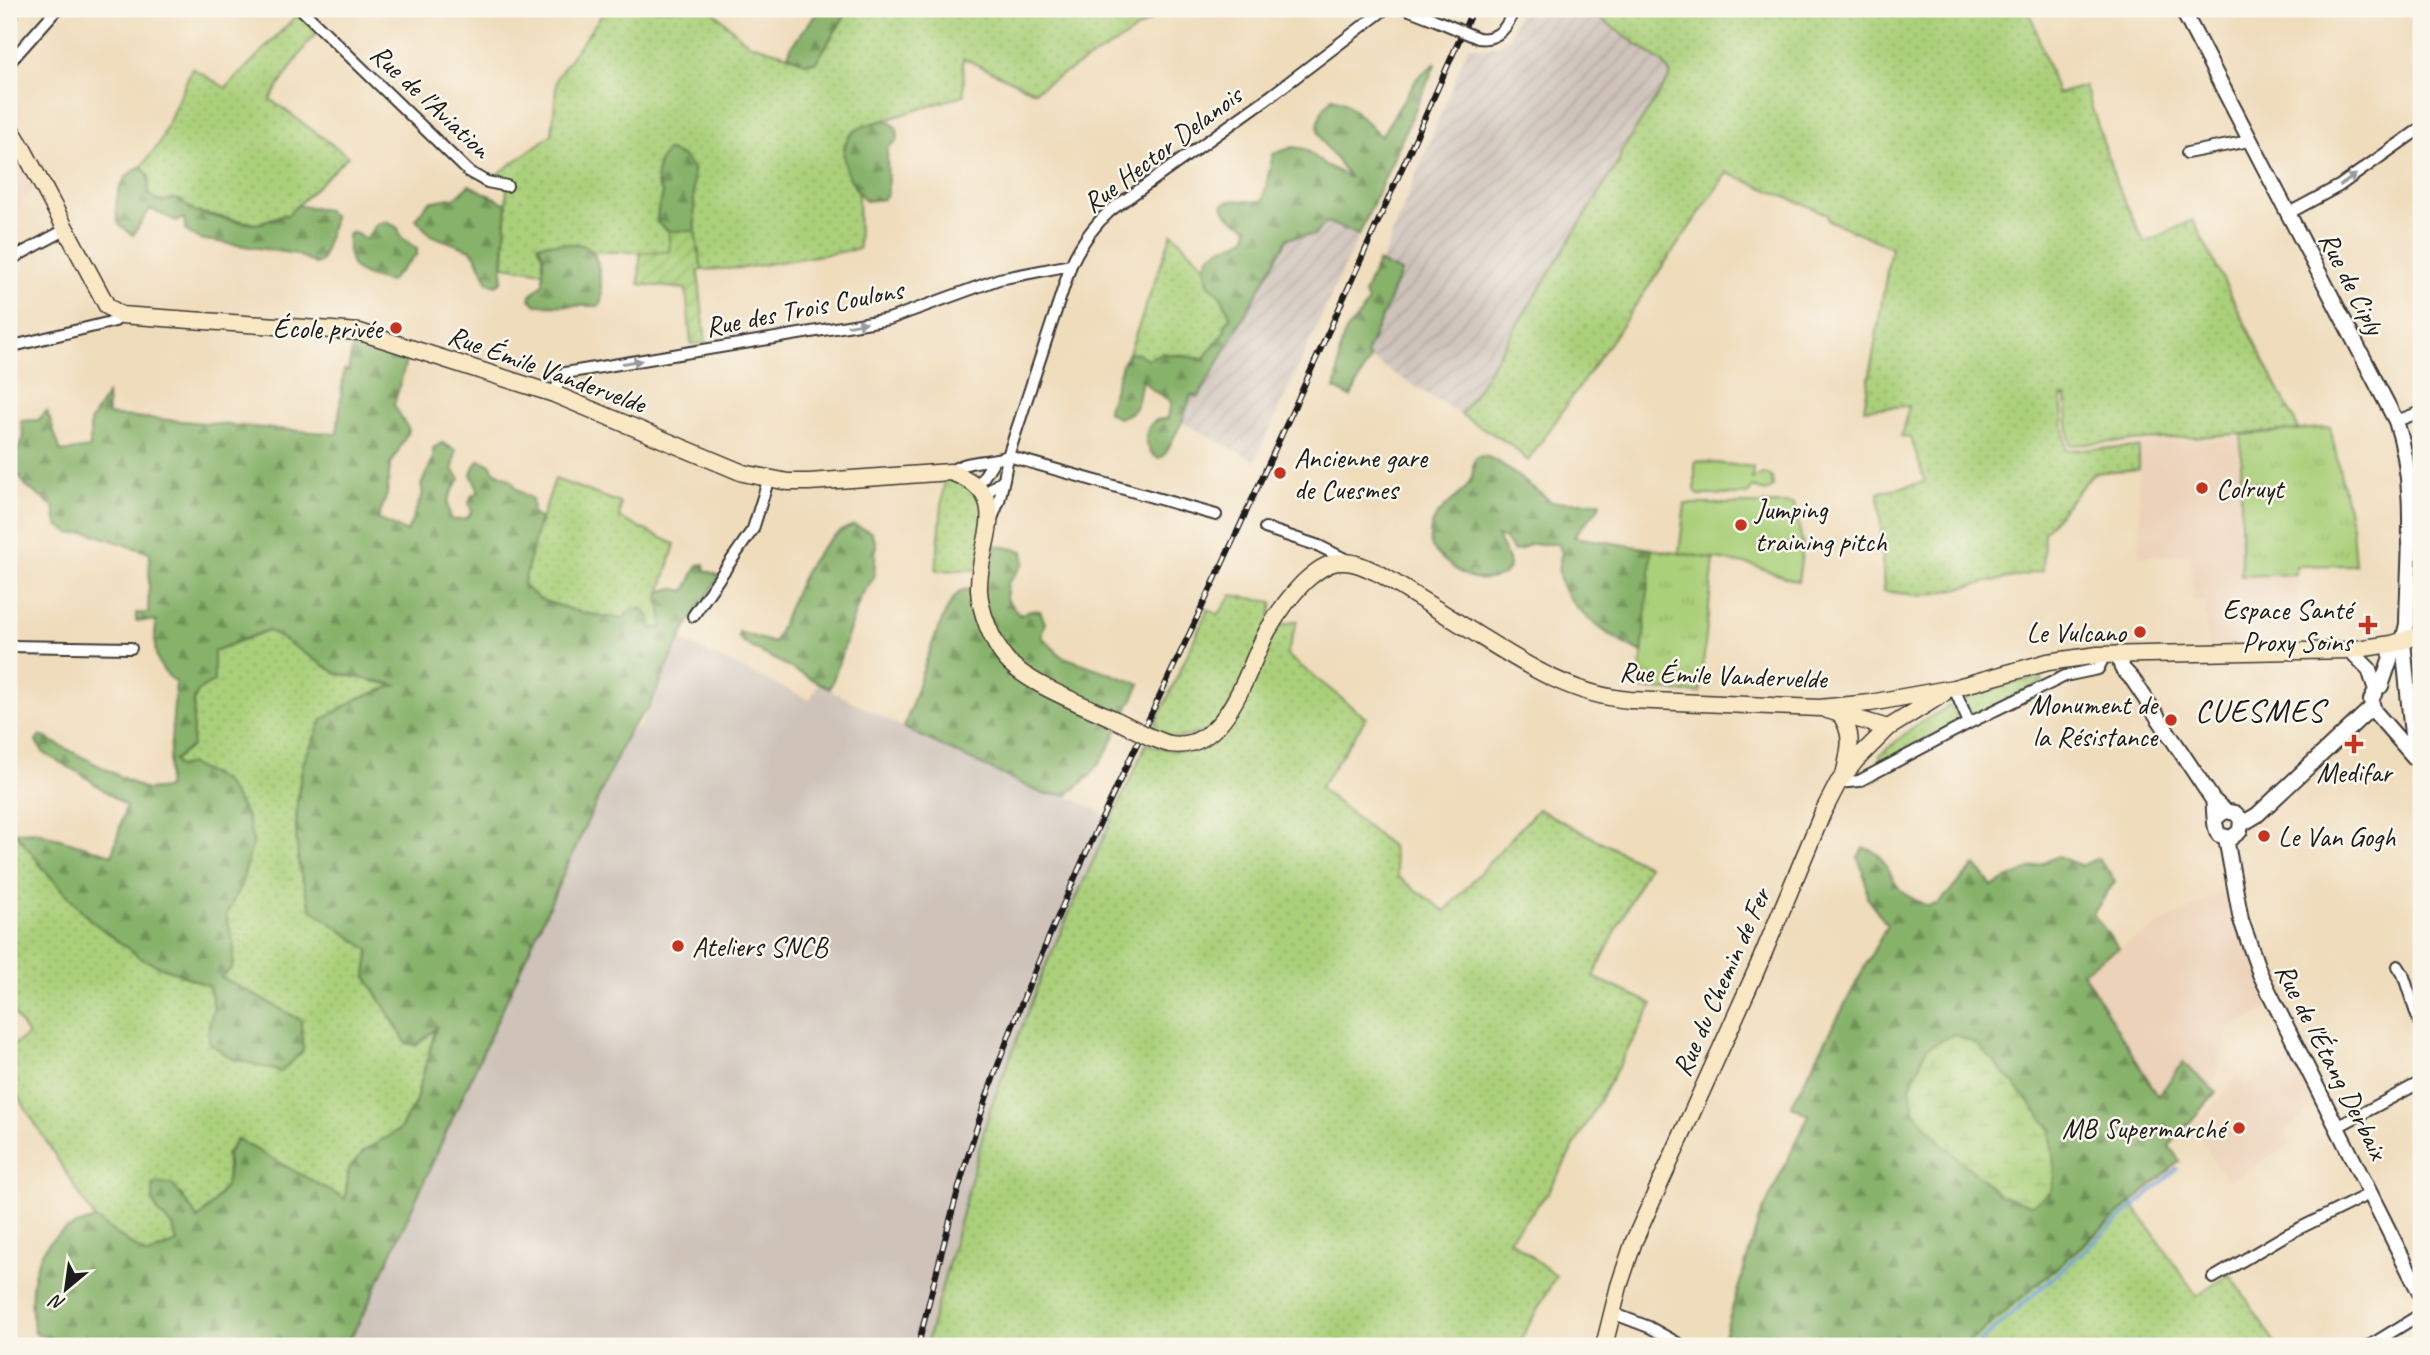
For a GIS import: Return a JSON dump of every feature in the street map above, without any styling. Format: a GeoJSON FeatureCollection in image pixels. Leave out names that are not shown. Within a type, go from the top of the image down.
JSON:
{"type":"FeatureCollection","features":[{"type":"Feature","properties":{"kind":"main road"},"geometry":{"type":"LineString","coordinates":[[9,126],[16,146],[107,306],[121,316]]}},
{"type":"Feature","properties":{"kind":"main road","name":"Rue Émile Vandervelde"},"geometry":{"type":"LineString","coordinates":[[121,316],[360,332],[554,394],[720,464],[769,478],[809,482],[950,472]]}},
{"type":"Feature","properties":{"kind":"main road"},"geometry":{"type":"LineString","coordinates":[[950,472],[968,478],[981,490],[990,523],[979,590],[982,608],[1005,658],[1031,679],[1150,737],[1170,744],[1200,740],[1215,729],[1238,695],[1268,630],[1301,585],[1314,573],[1336,563],[1355,563]]}},
{"type":"Feature","properties":{"kind":"main road","name":"Rue Émile Vandervelde"},"geometry":{"type":"LineString","coordinates":[[1355,563],[1382,575],[1532,669],[1585,692],[1630,700],[1819,708],[1954,688],[2048,662],[2112,654],[2350,650],[2421,635]]}},
{"type":"Feature","properties":{"kind":"main road","name":"Rue du Chemin de Fer"},"geometry":{"type":"LineString","coordinates":[[1604,1346],[1634,1241],[1756,971],[1823,812],[1841,779],[1888,728],[1954,688]]}},
{"type":"Feature","properties":{"kind":"main road"},"geometry":{"type":"LineString","coordinates":[[1870,702],[1881,711],[1888,728]]}},
{"type":"Feature","properties":{"kind":"main road"},"geometry":{"type":"LineString","coordinates":[[1819,708],[1888,728]]}},
{"type":"Feature","properties":{"kind":"main road"},"geometry":{"type":"LineString","coordinates":[[1840,714],[1849,726],[1851,738],[1841,779]]}},
{"type":"Feature","properties":{"kind":"street"},"geometry":{"type":"LineString","coordinates":[[9,63],[57,9]]}},
{"type":"Feature","properties":{"kind":"street","name":"Rue de l'Aviation"},"geometry":{"type":"LineString","coordinates":[[301,9],[469,172],[487,182],[508,186]]}},
{"type":"Feature","properties":{"kind":"street","name":"Rue Hector Delanois"},"geometry":{"type":"LineString","coordinates":[[990,523],[999,501],[1009,456],[1079,246],[1111,210],[1272,95],[1385,9]]}},
{"type":"Feature","properties":{"kind":"street"},"geometry":{"type":"LineString","coordinates":[[1408,9],[1486,39],[1504,30],[1513,9]]}},
{"type":"Feature","properties":{"kind":"street","name":"Rue de Ciply"},"geometry":{"type":"LineString","coordinates":[[2182,9],[2396,421],[2405,453],[2410,490],[2407,624],[2398,642]]}},
{"type":"Feature","properties":{"kind":"street"},"geometry":{"type":"LineString","coordinates":[[2288,213],[2339,186],[2421,128]]}},
{"type":"Feature","properties":{"kind":"street"},"geometry":{"type":"LineString","coordinates":[[2187,153],[2249,141]]}},
{"type":"Feature","properties":{"kind":"street"},"geometry":{"type":"LineString","coordinates":[[9,260],[65,230]]}},
{"type":"Feature","properties":{"kind":"street","name":"Rue des Trois Coulons"},"geometry":{"type":"LineString","coordinates":[[554,394],[565,373],[889,319],[999,279],[1071,265]]}},
{"type":"Feature","properties":{"kind":"street"},"geometry":{"type":"LineString","coordinates":[[9,347],[115,321],[121,316]]}},
{"type":"Feature","properties":{"kind":"street"},"geometry":{"type":"LineString","coordinates":[[2396,421],[2421,412]]}},
{"type":"Feature","properties":{"kind":"street"},"geometry":{"type":"LineString","coordinates":[[1009,456],[1216,515]]}},
{"type":"Feature","properties":{"kind":"street","name":"Rue Émile Vandervelde"},"geometry":{"type":"LineString","coordinates":[[950,472],[958,465],[993,462],[1009,456]]}},
{"type":"Feature","properties":{"kind":"street"},"geometry":{"type":"LineString","coordinates":[[981,490],[993,462]]}},
{"type":"Feature","properties":{"kind":"street"},"geometry":{"type":"LineString","coordinates":[[692,616],[753,528],[769,478]]}},
{"type":"Feature","properties":{"kind":"street"},"geometry":{"type":"LineString","coordinates":[[981,490],[1004,479]]}},
{"type":"Feature","properties":{"kind":"street","name":"Rue Émile Vandervelde"},"geometry":{"type":"LineString","coordinates":[[1265,528],[1319,546],[1355,563]]}},
{"type":"Feature","properties":{"kind":"street"},"geometry":{"type":"LineString","coordinates":[[2398,642],[2371,700],[2376,712],[2418,761]]}},
{"type":"Feature","properties":{"kind":"street"},"geometry":{"type":"LineString","coordinates":[[2398,642],[2418,761]]}},
{"type":"Feature","properties":{"kind":"street"},"geometry":{"type":"LineString","coordinates":[[9,646],[131,648]]}},
{"type":"Feature","properties":{"kind":"street"},"geometry":{"type":"LineString","coordinates":[[2350,650],[2369,669],[2378,688]]}},
{"type":"Feature","properties":{"kind":"street"},"geometry":{"type":"LineString","coordinates":[[2133,680],[2138,653]]}},
{"type":"Feature","properties":{"kind":"street"},"geometry":{"type":"LineString","coordinates":[[1841,779],[1859,781],[2066,676],[2098,669],[2112,654],[2133,680],[2213,800],[2221,815],[2217,832],[2226,838],[2237,835],[2242,824],[2257,815],[2376,712]]}},
{"type":"Feature","properties":{"kind":"street"},"geometry":{"type":"LineString","coordinates":[[2378,688],[2394,685],[2407,689]]}},
{"type":"Feature","properties":{"kind":"street"},"geometry":{"type":"LineString","coordinates":[[1954,688],[1969,723]]}},
{"type":"Feature","properties":{"kind":"street"},"geometry":{"type":"LineString","coordinates":[[2376,712],[2395,720],[2409,707]]}},
{"type":"Feature","properties":{"kind":"street"},"geometry":{"type":"LineString","coordinates":[[2221,815],[2235,813],[2242,824]]}},
{"type":"Feature","properties":{"kind":"street","name":"Rue de l'Étang Derbaix"},"geometry":{"type":"LineString","coordinates":[[2226,838],[2241,920],[2255,961],[2304,1065],[2421,1295]]}},
{"type":"Feature","properties":{"kind":"street"},"geometry":{"type":"LineString","coordinates":[[2398,966],[2421,1028]]}},
{"type":"Feature","properties":{"kind":"street"},"geometry":{"type":"LineString","coordinates":[[2337,1127],[2421,1082]]}},
{"type":"Feature","properties":{"kind":"street"},"geometry":{"type":"LineString","coordinates":[[2213,1278],[2286,1235],[2371,1193]]}},
{"type":"Feature","properties":{"kind":"street"},"geometry":{"type":"LineString","coordinates":[[1612,1313],[1649,1327],[1683,1346]]}},
{"type":"Feature","properties":{"kind":"street"},"geometry":{"type":"LineString","coordinates":[[2369,1346],[2421,1314]]}},
{"type":"Feature","properties":{"kind":"shaded area"},"geometry":{"type":"Polygon","coordinates":[[[1520,9],[1587,9],[1663,63],[1671,74],[1461,415],[1366,356],[1401,273],[1381,263],[1468,46],[1487,48],[1509,37],[1520,9]]]}},
{"type":"Feature","properties":{"kind":"shaded area"},"geometry":{"type":"Polygon","coordinates":[[[9,149],[14,150],[35,188],[9,216],[9,149]]]}},
{"type":"Feature","properties":{"kind":"shaded area"},"geometry":{"type":"Polygon","coordinates":[[[1327,222],[1359,235],[1255,461],[1182,422],[1191,395],[1199,397],[1288,237],[1301,238],[1327,222]]]}},
{"type":"Feature","properties":{"kind":"shaded area"},"geometry":{"type":"Polygon","coordinates":[[[2241,438],[2241,575],[2296,574],[2299,651],[2208,653],[2205,601],[2194,601],[2190,555],[2140,556],[2139,444],[2241,438]]]}},
{"type":"Feature","properties":{"kind":"shaded area"},"geometry":{"type":"Polygon","coordinates":[[[680,640],[810,700],[818,684],[1043,794],[1067,795],[1113,819],[1045,967],[990,1109],[925,1346],[346,1346],[366,1309],[629,730],[640,727],[680,640]]]}},
{"type":"Feature","properties":{"kind":"shaded area"},"geometry":{"type":"Polygon","coordinates":[[[2234,887],[2275,1006],[2229,1028],[2212,1089],[2183,1064],[2159,1096],[2082,970],[2166,921],[2234,887]]]}},
{"type":"Feature","properties":{"kind":"shaded area"},"geometry":{"type":"Polygon","coordinates":[[[2291,1059],[2316,1105],[2286,1131],[2291,1145],[2228,1181],[2191,1126],[2215,1104],[2237,1076],[2244,1087],[2291,1059]]]}},
{"type":"Feature","properties":{"kind":"shaded area"},"geometry":{"type":"Polygon","coordinates":[[[35,1333],[74,1346],[37,1346],[35,1333]]]}},
{"type":"Feature","properties":{"kind":"green space"},"geometry":{"type":"Polygon","coordinates":[[[606,9],[711,9],[751,44],[805,63],[816,62],[849,9],[1166,9],[1118,42],[1034,91],[963,58],[964,95],[860,128],[849,136],[844,151],[847,173],[858,193],[859,249],[743,268],[702,270],[695,231],[656,183],[663,194],[657,222],[669,231],[670,252],[594,252],[583,245],[543,255],[544,272],[504,266],[507,186],[487,182],[552,134],[557,77],[606,9]]]}},
{"type":"Feature","properties":{"kind":"green space"},"geometry":{"type":"Polygon","coordinates":[[[820,9],[849,9],[816,62],[805,63],[788,55],[792,45],[820,9]]]}},
{"type":"Feature","properties":{"kind":"green space"},"geometry":{"type":"Polygon","coordinates":[[[1587,9],[2029,9],[2057,94],[2085,86],[2117,185],[2145,243],[2193,220],[2299,430],[2070,445],[2066,397],[2061,397],[2066,450],[2139,447],[2139,469],[2093,473],[2044,532],[2043,571],[1922,596],[1884,591],[1879,492],[1925,482],[1911,438],[1901,436],[1909,406],[1864,409],[1891,247],[1828,220],[1827,214],[1727,173],[1528,461],[1511,445],[1461,415],[1671,75],[1663,63],[1587,9]]]}},
{"type":"Feature","properties":{"kind":"green space"},"geometry":{"type":"Polygon","coordinates":[[[302,10],[322,29],[309,41],[270,99],[348,156],[288,215],[257,224],[193,211],[173,198],[161,202],[148,195],[149,177],[142,166],[159,144],[192,68],[226,88],[302,10]]]}},
{"type":"Feature","properties":{"kind":"green space"},"geometry":{"type":"Polygon","coordinates":[[[1436,63],[1359,235],[1327,222],[1314,235],[1288,238],[1199,397],[1191,395],[1182,422],[1164,456],[1158,458],[1153,455],[1147,445],[1148,428],[1157,420],[1168,418],[1171,401],[1152,390],[1142,379],[1137,404],[1131,412],[1118,418],[1108,412],[1108,409],[1123,362],[1129,353],[1148,359],[1162,353],[1203,359],[1224,332],[1226,322],[1231,317],[1221,296],[1208,283],[1205,266],[1210,255],[1246,237],[1248,227],[1229,215],[1223,204],[1263,200],[1273,154],[1293,147],[1305,149],[1325,165],[1349,177],[1327,148],[1319,130],[1323,110],[1332,98],[1345,102],[1381,136],[1418,77],[1436,63]]]}},
{"type":"Feature","properties":{"kind":"green space"},"geometry":{"type":"Polygon","coordinates":[[[885,120],[894,126],[898,133],[897,141],[887,148],[888,193],[883,199],[866,201],[851,179],[844,161],[844,152],[850,136],[857,130],[885,120]]]}},
{"type":"Feature","properties":{"kind":"green space"},"geometry":{"type":"Polygon","coordinates":[[[667,150],[684,157],[693,168],[695,231],[669,231],[657,223],[663,194],[657,171],[667,150]]]}},
{"type":"Feature","properties":{"kind":"green space"},"geometry":{"type":"Polygon","coordinates":[[[142,166],[149,177],[148,195],[161,202],[180,199],[195,211],[215,217],[256,224],[288,215],[297,205],[327,210],[334,217],[322,260],[316,264],[296,254],[199,239],[186,231],[184,218],[176,221],[150,209],[133,235],[119,225],[117,199],[127,176],[142,166]]]}},
{"type":"Feature","properties":{"kind":"green space"},"geometry":{"type":"Polygon","coordinates":[[[469,185],[507,204],[502,281],[496,285],[488,283],[471,250],[430,235],[416,219],[429,202],[456,197],[469,185]]]}},
{"type":"Feature","properties":{"kind":"green space"},"geometry":{"type":"Polygon","coordinates":[[[387,222],[398,228],[401,237],[417,249],[417,254],[389,282],[356,270],[349,258],[348,248],[348,235],[352,232],[366,239],[377,224],[387,222]]]}},
{"type":"Feature","properties":{"kind":"green space"},"geometry":{"type":"Polygon","coordinates":[[[669,231],[695,231],[702,270],[698,271],[706,343],[691,344],[686,289],[639,284],[640,252],[670,252],[669,231]]]}},
{"type":"Feature","properties":{"kind":"green space"},"geometry":{"type":"Polygon","coordinates":[[[1172,233],[1205,266],[1208,283],[1221,296],[1231,317],[1226,322],[1224,332],[1203,359],[1180,355],[1148,360],[1139,354],[1129,353],[1172,233]]]}},
{"type":"Feature","properties":{"kind":"green space"},"geometry":{"type":"Polygon","coordinates":[[[577,244],[590,250],[598,265],[602,293],[599,306],[536,305],[530,299],[532,293],[543,284],[543,255],[538,245],[577,244]]]}},
{"type":"Feature","properties":{"kind":"green space"},"geometry":{"type":"Polygon","coordinates":[[[1378,262],[1401,272],[1366,355],[1370,358],[1351,397],[1335,389],[1341,344],[1368,301],[1364,293],[1378,262]]]}},
{"type":"Feature","properties":{"kind":"green space"},"geometry":{"type":"Polygon","coordinates":[[[353,345],[406,361],[394,405],[409,430],[390,466],[387,494],[378,519],[407,532],[423,493],[421,485],[433,459],[433,448],[442,443],[456,450],[453,469],[460,479],[448,502],[452,520],[466,519],[472,512],[469,504],[472,495],[479,492],[471,474],[480,460],[490,464],[494,471],[511,480],[518,490],[532,499],[533,515],[540,518],[523,586],[541,600],[582,613],[622,619],[633,609],[643,609],[650,617],[651,629],[662,628],[660,592],[672,588],[685,591],[698,565],[704,564],[705,570],[720,576],[685,629],[649,707],[629,730],[366,1309],[346,1346],[74,1346],[35,1333],[33,1320],[33,1279],[37,1266],[42,1253],[60,1233],[95,1219],[147,1255],[177,1243],[173,1226],[160,1215],[153,1202],[153,1183],[172,1184],[197,1219],[226,1185],[228,1156],[237,1139],[345,1199],[349,1168],[364,1151],[400,1129],[415,1103],[436,1028],[416,1046],[406,1043],[366,976],[369,950],[311,909],[299,867],[297,802],[303,763],[322,720],[357,699],[396,685],[336,673],[268,630],[214,651],[214,681],[198,691],[194,700],[192,746],[174,760],[178,767],[190,764],[224,781],[246,814],[253,841],[242,883],[226,915],[234,946],[232,968],[221,977],[301,1020],[303,1051],[281,1072],[231,1058],[209,1043],[209,1026],[214,1007],[209,986],[142,959],[90,920],[48,874],[15,832],[34,831],[112,855],[126,806],[81,774],[45,754],[36,742],[40,735],[146,790],[167,788],[176,682],[162,669],[156,655],[156,621],[136,621],[136,613],[148,613],[150,553],[88,532],[72,534],[57,525],[54,507],[27,487],[10,464],[24,438],[21,421],[38,420],[47,411],[61,452],[90,448],[90,422],[107,394],[108,415],[337,434],[344,370],[348,371],[353,345]]]}},
{"type":"Feature","properties":{"kind":"green space"},"geometry":{"type":"Polygon","coordinates":[[[2330,427],[2352,527],[2355,565],[2296,566],[2296,574],[2241,576],[2241,435],[2330,427]]]}},
{"type":"Feature","properties":{"kind":"green space"},"geometry":{"type":"Polygon","coordinates":[[[1477,457],[1496,460],[1552,502],[1601,502],[1596,512],[1574,537],[1652,549],[1642,653],[1598,626],[1571,600],[1562,585],[1559,569],[1562,553],[1558,544],[1530,544],[1513,551],[1505,539],[1497,536],[1509,566],[1504,574],[1487,579],[1467,576],[1437,554],[1431,544],[1430,530],[1434,519],[1467,486],[1473,463],[1477,457]]]}},
{"type":"Feature","properties":{"kind":"green space","name":"Jumping training pitch"},"geometry":{"type":"Polygon","coordinates":[[[1695,461],[1753,467],[1752,479],[1765,473],[1772,477],[1773,487],[1765,492],[1753,487],[1747,495],[1699,495],[1695,490],[1695,461]]]}},
{"type":"Feature","properties":{"kind":"green space"},"geometry":{"type":"Polygon","coordinates":[[[945,472],[985,494],[981,569],[936,571],[945,472]]]}},
{"type":"Feature","properties":{"kind":"green space"},"geometry":{"type":"Polygon","coordinates":[[[555,479],[621,503],[619,518],[675,544],[658,601],[664,616],[663,628],[651,629],[633,609],[623,619],[582,613],[541,600],[523,586],[530,552],[555,479]]]}},
{"type":"Feature","properties":{"kind":"green space","name":"Jumping training pitch"},"geometry":{"type":"Polygon","coordinates":[[[1685,504],[1794,504],[1803,546],[1798,582],[1752,565],[1679,553],[1685,504]]]}},
{"type":"Feature","properties":{"kind":"green space"},"geometry":{"type":"Polygon","coordinates":[[[854,525],[871,532],[876,543],[874,577],[860,598],[830,689],[742,642],[738,636],[739,632],[774,643],[795,592],[813,559],[838,533],[854,525]]]}},
{"type":"Feature","properties":{"kind":"green space"},"geometry":{"type":"Polygon","coordinates":[[[987,543],[1023,551],[1024,563],[1008,583],[1006,599],[1020,615],[1030,610],[1040,611],[1045,623],[1041,636],[1061,656],[1140,684],[1106,753],[1090,776],[1067,795],[1043,794],[904,728],[946,611],[963,590],[979,589],[987,543]]]}},
{"type":"Feature","properties":{"kind":"green space"},"geometry":{"type":"Polygon","coordinates":[[[1652,549],[1714,559],[1700,693],[1639,689],[1652,549]]]}},
{"type":"Feature","properties":{"kind":"green space"},"geometry":{"type":"Polygon","coordinates":[[[1232,595],[1273,602],[1268,629],[1297,621],[1287,655],[1366,718],[1320,788],[1392,847],[1398,877],[1445,911],[1538,809],[1648,866],[1593,977],[1653,1004],[1548,1193],[1509,1239],[1556,1276],[1517,1346],[926,1346],[990,1109],[1045,967],[1146,744],[1184,751],[1198,749],[1205,744],[1214,730],[1177,738],[1151,734],[1208,609],[1218,615],[1232,595]]]}},
{"type":"Feature","properties":{"kind":"green space"},"geometry":{"type":"Polygon","coordinates":[[[269,630],[336,673],[397,686],[357,699],[303,763],[297,802],[299,867],[311,909],[369,950],[436,1027],[415,1103],[400,1129],[364,1151],[346,1200],[237,1139],[226,1155],[228,1181],[207,1212],[197,1219],[181,1194],[160,1215],[173,1226],[177,1242],[147,1255],[95,1219],[9,1082],[9,1048],[28,1035],[9,1006],[9,833],[15,832],[48,874],[142,959],[209,986],[214,1007],[209,1026],[301,1020],[220,977],[232,968],[234,946],[226,915],[242,883],[174,760],[192,746],[194,700],[198,691],[214,681],[214,651],[269,630]]]}},
{"type":"Feature","properties":{"kind":"green space"},"geometry":{"type":"Polygon","coordinates":[[[2041,676],[2043,681],[1972,717],[1965,702],[1966,698],[1975,694],[2041,676]]]}},
{"type":"Feature","properties":{"kind":"green space"},"geometry":{"type":"Polygon","coordinates":[[[1950,705],[1960,722],[1883,761],[1880,760],[1880,755],[1912,728],[1950,705]]]}},
{"type":"Feature","properties":{"kind":"green space"},"geometry":{"type":"Polygon","coordinates":[[[1863,848],[1881,858],[1902,891],[1927,906],[1938,904],[1975,865],[1992,886],[2058,856],[2081,866],[2098,858],[2115,881],[2093,914],[2119,948],[2082,971],[2158,1096],[2183,1063],[2216,1092],[2169,1146],[2180,1161],[1965,1346],[1721,1346],[1759,1219],[1809,1115],[1791,1106],[1887,925],[1867,897],[1865,878],[1858,857],[1863,848]]]}},
{"type":"Feature","properties":{"kind":"green space"},"geometry":{"type":"Polygon","coordinates":[[[1954,1034],[1978,1045],[2050,1128],[2055,1175],[2050,1192],[2032,1205],[2000,1195],[1940,1142],[1914,1111],[1910,1087],[1927,1048],[1954,1034]]]}},
{"type":"Feature","properties":{"kind":"green space"},"geometry":{"type":"Polygon","coordinates":[[[2132,1203],[2197,1296],[2230,1274],[2277,1346],[1965,1346],[2132,1203]]]}},
{"type":"Feature","properties":{"kind":"waterway"},"geometry":{"type":"LineString","coordinates":[[1975,1346],[2177,1169]]}},
{"type":"Feature","properties":{"kind":"railway"},"geometry":{"type":"LineString","coordinates":[[918,1346],[973,1140],[995,1073],[1045,946],[1283,433],[1473,9]]}},
{"type":"Feature","properties":{"kind":"place","name":"École privée"},"geometry":{"type":"Point","coordinates":[396,328]}},
{"type":"Feature","properties":{"kind":"place","name":"Ancienne gare de Cuesmes"},"geometry":{"type":"Point","coordinates":[1280,473]}},
{"type":"Feature","properties":{"kind":"place","name":"Colruyt"},"geometry":{"type":"Point","coordinates":[2202,488]}},
{"type":"Feature","properties":{"kind":"place","name":"Jumping training pitch"},"geometry":{"type":"Point","coordinates":[1741,525]}},
{"type":"Feature","properties":{"kind":"place","name":"Espace Santé Proxy Soins"},"geometry":{"type":"Point","coordinates":[2368,625]}},
{"type":"Feature","properties":{"kind":"place","name":"Le Vulcano"},"geometry":{"type":"Point","coordinates":[2140,632]}},
{"type":"Feature","properties":{"kind":"place","name":"Monument de la Résistance"},"geometry":{"type":"Point","coordinates":[2171,720]}},
{"type":"Feature","properties":{"kind":"place","name":"Medifar"},"geometry":{"type":"Point","coordinates":[2354,744]}},
{"type":"Feature","properties":{"kind":"place","name":"Le Van Gogh"},"geometry":{"type":"Point","coordinates":[2264,836]}},
{"type":"Feature","properties":{"kind":"place","name":"Ateliers SNCB"},"geometry":{"type":"Point","coordinates":[678,946]}},
{"type":"Feature","properties":{"kind":"place","name":"MB Supermarché"},"geometry":{"type":"Point","coordinates":[2239,1128]}},
{"type":"Feature","properties":{"kind":"district","name":"CUESMES"},"geometry":{"type":"Point","coordinates":[2260,710]}}]}
